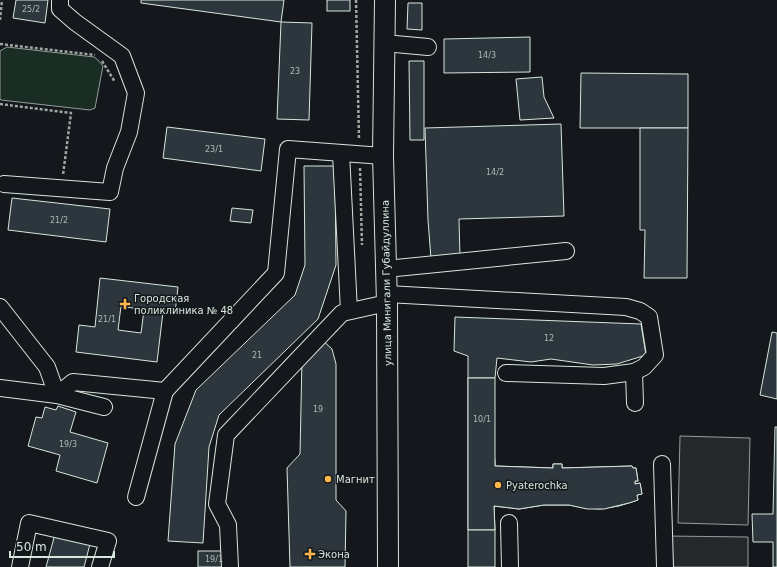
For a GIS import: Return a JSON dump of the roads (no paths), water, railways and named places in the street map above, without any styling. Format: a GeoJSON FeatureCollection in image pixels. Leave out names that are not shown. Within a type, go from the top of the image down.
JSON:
{"type":"FeatureCollection","features":[{"type":"Feature","properties":{"kind":"main road","name":"улица Минигали Губайдуллина"},"geometry":{"type":"LineString","coordinates":[[385,0],[383,156],[387,299],[388,567]]}},
{"type":"Feature","properties":{"kind":"lane"},"geometry":{"type":"LineString","coordinates":[[1,184],[110,192],[115,168],[129,132],[136,93],[122,56],[75,22],[60,9],[60,0]]}},
{"type":"Feature","properties":{"kind":"lane"},"geometry":{"type":"LineString","coordinates":[[384,43],[428,47]]}},
{"type":"Feature","properties":{"kind":"lane"},"geometry":{"type":"LineString","coordinates":[[136,498],[165,391],[276,273],[288,149],[383,156]]}},
{"type":"Feature","properties":{"kind":"lane"},"geometry":{"type":"LineString","coordinates":[[341,153],[349,311]]}},
{"type":"Feature","properties":{"kind":"lane"},"geometry":{"type":"LineString","coordinates":[[386,269],[566,251]]}},
{"type":"Feature","properties":{"kind":"lane"},"geometry":{"type":"LineString","coordinates":[[230,567],[228,525],[217,504],[226,435],[342,313],[387,299],[626,307],[640,311],[649,317],[655,355],[644,367],[634,372],[604,376],[506,373]]}},
{"type":"Feature","properties":{"kind":"lane"},"geometry":{"type":"LineString","coordinates":[[0,307],[47,367],[57,395]]}},
{"type":"Feature","properties":{"kind":"lane"},"geometry":{"type":"LineString","coordinates":[[634,372],[635,403]]}},
{"type":"Feature","properties":{"kind":"lane"},"geometry":{"type":"LineString","coordinates":[[57,395],[73,382],[165,391]]}},
{"type":"Feature","properties":{"kind":"lane"},"geometry":{"type":"LineString","coordinates":[[0,388],[57,395],[104,407]]}},
{"type":"Feature","properties":{"kind":"lane"},"geometry":{"type":"LineString","coordinates":[[662,464],[665,567]]}},
{"type":"Feature","properties":{"kind":"lane"},"geometry":{"type":"LineString","coordinates":[[20,567],[29,523],[108,541],[100,567]]}},
{"type":"Feature","properties":{"kind":"lane"},"geometry":{"type":"LineString","coordinates":[[509,524],[510,567]]}},
{"type":"Feature","properties":{"kind":"place","name":"Городская поликлиника № 48"},"geometry":{"type":"Point","coordinates":[125,304]}},
{"type":"Feature","properties":{"kind":"place","name":"Магнит"},"geometry":{"type":"Point","coordinates":[328,479]}},
{"type":"Feature","properties":{"kind":"place","name":"Pyaterochka"},"geometry":{"type":"Point","coordinates":[498,485]}},
{"type":"Feature","properties":{"kind":"place","name":"Экона"},"geometry":{"type":"Point","coordinates":[310,554]}}]}
